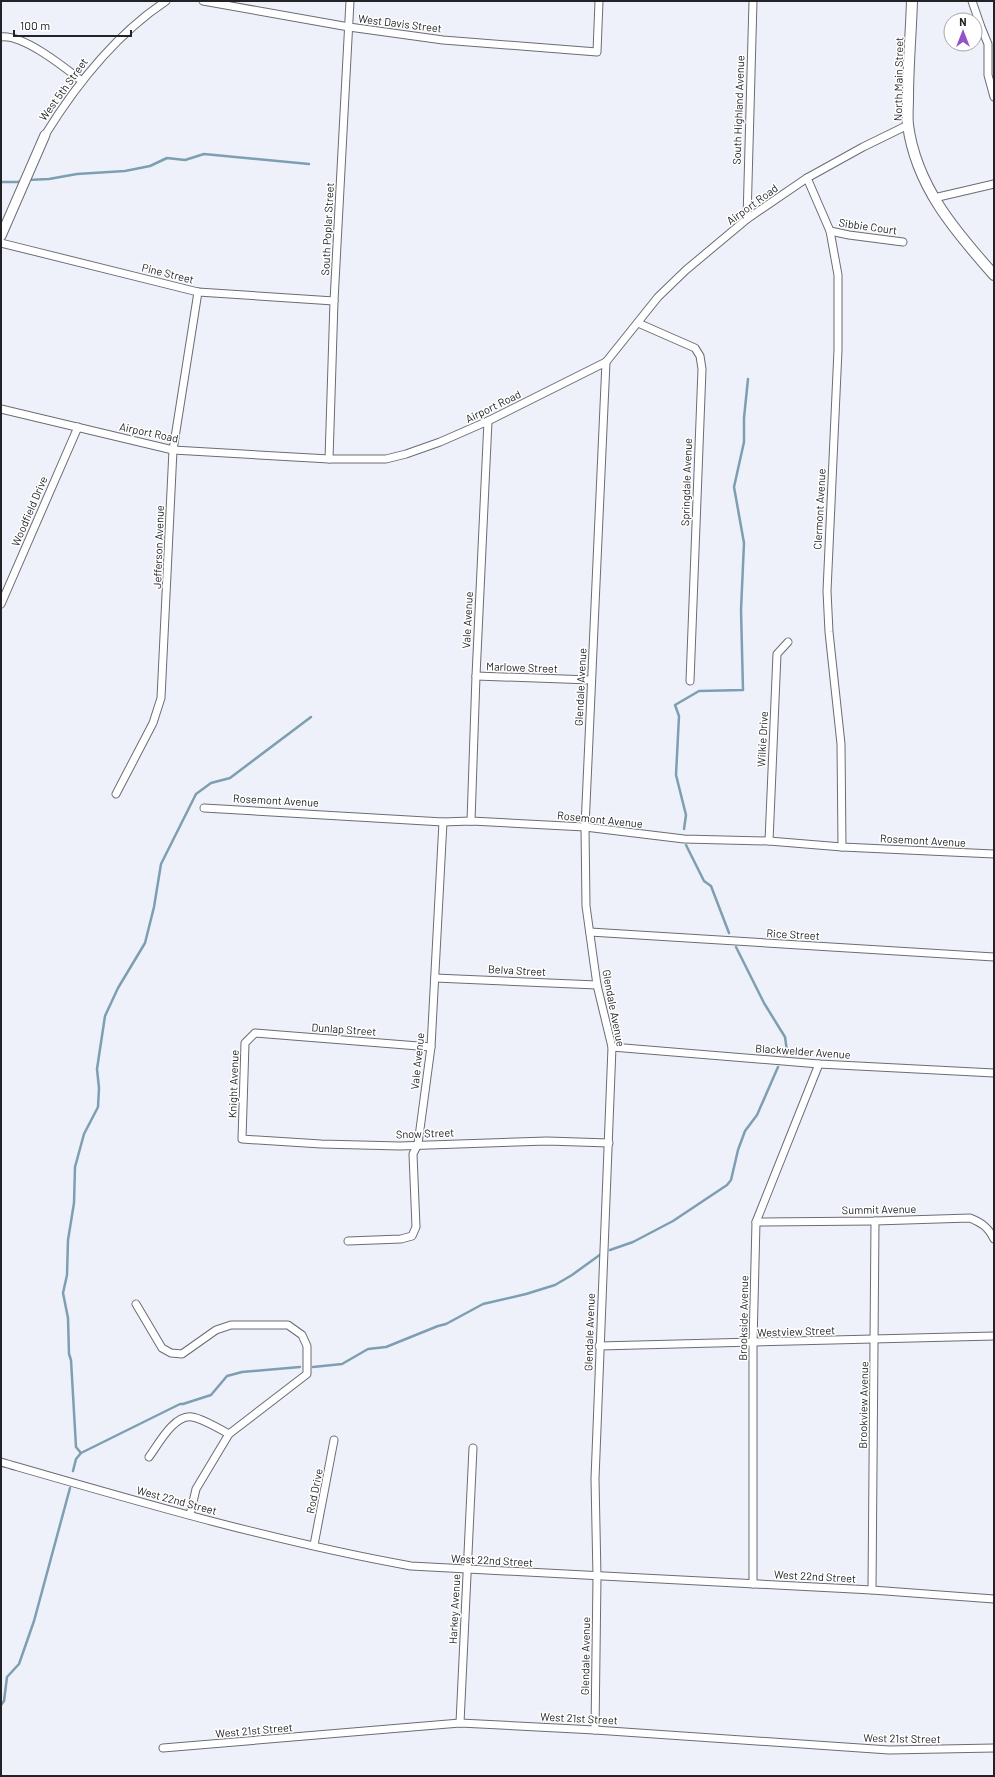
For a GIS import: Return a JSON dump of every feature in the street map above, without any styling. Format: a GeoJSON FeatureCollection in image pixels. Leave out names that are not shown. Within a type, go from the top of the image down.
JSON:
{"type":"FeatureCollection","features":[{"type":"Feature","properties":{"kind":"main road","name":"North Main Street"},"geometry":{"type":"LineString","coordinates":[[912,1],[908,84],[908,125],[917,160],[934,198],[949,223],[994,276]]}},
{"type":"Feature","properties":{"kind":"street","name":"West 5th Street"},"geometry":{"type":"LineString","coordinates":[[1,236],[45,135],[82,80],[109,48],[131,28],[166,1]]}},
{"type":"Feature","properties":{"kind":"street","name":"West Davis Street"},"geometry":{"type":"LineString","coordinates":[[203,1],[349,27],[443,40],[597,52],[600,1]]}},
{"type":"Feature","properties":{"kind":"street","name":"South Poplar Street"},"geometry":{"type":"LineString","coordinates":[[329,459],[334,301],[350,1]]}},
{"type":"Feature","properties":{"kind":"street","name":"South Highland Avenue"},"geometry":{"type":"LineString","coordinates":[[747,219],[752,1]]}},
{"type":"Feature","properties":{"kind":"street"},"geometry":{"type":"LineString","coordinates":[[972,1],[988,44],[988,75],[994,97]]}},
{"type":"Feature","properties":{"kind":"street"},"geometry":{"type":"LineString","coordinates":[[1,37],[15,37],[51,58],[82,80]]}},
{"type":"Feature","properties":{"kind":"street","name":"Airport Road"},"geometry":{"type":"LineString","coordinates":[[1,409],[173,450],[329,459],[386,459],[406,454],[440,442],[488,421],[606,362],[664,291],[747,219],[807,178],[863,146],[908,125]]}},
{"type":"Feature","properties":{"kind":"street","name":"Clermont Avenue"},"geometry":{"type":"LineString","coordinates":[[807,178],[830,231],[838,274],[838,350],[827,591],[829,632],[841,744],[842,847]]}},
{"type":"Feature","properties":{"kind":"street"},"geometry":{"type":"LineString","coordinates":[[934,198],[994,184]]}},
{"type":"Feature","properties":{"kind":"street","name":"Sibbie Court"},"geometry":{"type":"LineString","coordinates":[[830,231],[903,242]]}},
{"type":"Feature","properties":{"kind":"street","name":"Pine Street"},"geometry":{"type":"LineString","coordinates":[[1,243],[198,292],[334,301]]}},
{"type":"Feature","properties":{"kind":"street","name":"Jefferson Avenue"},"geometry":{"type":"LineString","coordinates":[[116,794],[153,724],[161,698],[173,450],[198,292]]}},
{"type":"Feature","properties":{"kind":"street","name":"Springdale Avenue"},"geometry":{"type":"LineString","coordinates":[[638,323],[695,348],[700,356],[702,369],[690,681]]}},
{"type":"Feature","properties":{"kind":"street","name":"Glendale Avenue"},"geometry":{"type":"LineString","coordinates":[[595,1730],[597,1577],[595,1479],[599,1346],[612,1047],[597,986],[586,906],[585,827],[606,362]]}},
{"type":"Feature","properties":{"kind":"street","name":"Vale Avenue"},"geometry":{"type":"LineString","coordinates":[[471,821],[488,421]]}},
{"type":"Feature","properties":{"kind":"street","name":"Woodfield Drive"},"geometry":{"type":"LineString","coordinates":[[1,604],[78,427]]}},
{"type":"Feature","properties":{"kind":"street","name":"Wilkie Drive"},"geometry":{"type":"LineString","coordinates":[[769,841],[777,654],[788,642]]}},
{"type":"Feature","properties":{"kind":"street","name":"Marlowe Street"},"geometry":{"type":"LineString","coordinates":[[476,676],[591,680]]}},
{"type":"Feature","properties":{"kind":"street","name":"Rosemont Avenue"},"geometry":{"type":"LineString","coordinates":[[204,808],[443,822],[471,821],[585,827],[684,839],[769,841],[842,847],[994,854]]}},
{"type":"Feature","properties":{"kind":"street","name":"Vale Avenue"},"geometry":{"type":"LineString","coordinates":[[348,1241],[401,1239],[412,1236],[416,1227],[413,1154],[418,1144],[431,1046],[443,822]]}},
{"type":"Feature","properties":{"kind":"street","name":"Rice Street"},"geometry":{"type":"LineString","coordinates":[[590,932],[994,957]]}},
{"type":"Feature","properties":{"kind":"street","name":"Belva Street"},"geometry":{"type":"LineString","coordinates":[[435,978],[597,986]]}},
{"type":"Feature","properties":{"kind":"street","name":"Dunlap Street"},"geometry":{"type":"LineString","coordinates":[[255,1033],[431,1046]]}},
{"type":"Feature","properties":{"kind":"street","name":"Knight Avenue"},"geometry":{"type":"LineString","coordinates":[[242,1139],[245,1043],[255,1033]]}},
{"type":"Feature","properties":{"kind":"street","name":"Blackwelder Avenue"},"geometry":{"type":"LineString","coordinates":[[612,1047],[819,1064],[994,1073]]}},
{"type":"Feature","properties":{"kind":"street","name":"Brookside Avenue"},"geometry":{"type":"LineString","coordinates":[[753,1584],[753,1344],[756,1222],[819,1064]]}},
{"type":"Feature","properties":{"kind":"street","name":"Snow Street"},"geometry":{"type":"LineString","coordinates":[[242,1139],[321,1144],[400,1146],[418,1144],[547,1141],[609,1143]]}},
{"type":"Feature","properties":{"kind":"street","name":"Summit Avenue"},"geometry":{"type":"LineString","coordinates":[[756,1222],[875,1221],[970,1218],[983,1223],[990,1230],[994,1239]]}},
{"type":"Feature","properties":{"kind":"street","name":"Brookview Avenue"},"geometry":{"type":"LineString","coordinates":[[872,1590],[875,1221]]}},
{"type":"Feature","properties":{"kind":"street"},"geometry":{"type":"LineString","coordinates":[[136,1304],[162,1348],[171,1353],[182,1354],[216,1330],[231,1325],[288,1325],[302,1335],[307,1346],[307,1374],[229,1434],[196,1489],[190,1515]]}},
{"type":"Feature","properties":{"kind":"street","name":"Westview Street"},"geometry":{"type":"LineString","coordinates":[[599,1346],[753,1344],[994,1336]]}},
{"type":"Feature","properties":{"kind":"street"},"geometry":{"type":"LineString","coordinates":[[149,1457],[172,1425],[182,1418],[192,1417],[229,1434]]}},
{"type":"Feature","properties":{"kind":"street","name":"Rod Drive"},"geometry":{"type":"LineString","coordinates":[[314,1545],[334,1440]]}},
{"type":"Feature","properties":{"kind":"street","name":"Harkey Avenue"},"geometry":{"type":"LineString","coordinates":[[460,1724],[473,1448]]}},
{"type":"Feature","properties":{"kind":"street","name":"West 22nd Street"},"geometry":{"type":"LineString","coordinates":[[1,1462],[190,1515],[314,1545],[411,1566],[597,1577],[872,1590],[994,1599]]}},
{"type":"Feature","properties":{"kind":"street","name":"West 21st Street"},"geometry":{"type":"LineString","coordinates":[[164,1748],[460,1724],[595,1730],[889,1750],[994,1748]]}},
{"type":"Feature","properties":{"kind":"waterway"},"geometry":{"type":"LineString","coordinates":[[27,180],[49,179],[77,174],[125,171],[150,166],[167,158],[185,160],[204,154],[309,164]]}},
{"type":"Feature","properties":{"kind":"waterway"},"geometry":{"type":"LineString","coordinates":[[1,182],[18,182],[22,180]]}},
{"type":"Feature","properties":{"kind":"waterway"},"geometry":{"type":"LineString","coordinates":[[684,829],[686,815],[676,775],[679,716],[675,705],[699,691],[743,690],[741,610],[744,543],[734,487],[744,442],[744,418],[748,379]]}},
{"type":"Feature","properties":{"kind":"waterway"},"geometry":{"type":"LineString","coordinates":[[81,1453],[76,1447],[71,1360],[69,1354],[68,1318],[63,1293],[67,1275],[68,1240],[74,1203],[75,1167],[84,1134],[98,1107],[99,1088],[97,1069],[105,1016],[118,988],[145,943],[154,907],[161,864],[196,794],[211,783],[230,778],[311,717]]}},
{"type":"Feature","properties":{"kind":"waterway"},"geometry":{"type":"LineString","coordinates":[[686,845],[704,881],[711,886],[729,933]]}},
{"type":"Feature","properties":{"kind":"waterway"},"geometry":{"type":"LineString","coordinates":[[736,947],[764,1003],[785,1037],[787,1051],[785,1055]]}},
{"type":"Feature","properties":{"kind":"waterway"},"geometry":{"type":"LineString","coordinates":[[610,1250],[633,1242],[673,1221],[727,1185],[731,1180],[738,1150],[745,1131],[757,1115],[778,1067]]}},
{"type":"Feature","properties":{"kind":"waterway"},"geometry":{"type":"LineString","coordinates":[[313,1367],[342,1364],[368,1349],[386,1347],[446,1324],[483,1304],[526,1294],[555,1285],[572,1275],[601,1254]]}},
{"type":"Feature","properties":{"kind":"waterway"},"geometry":{"type":"LineString","coordinates":[[73,1471],[76,1459],[81,1453],[180,1404],[211,1395],[227,1376],[242,1372],[300,1367]]}},
{"type":"Feature","properties":{"kind":"waterway"},"geometry":{"type":"LineString","coordinates":[[1,1705],[4,1701],[7,1677],[19,1664],[34,1621],[70,1488]]}}]}
